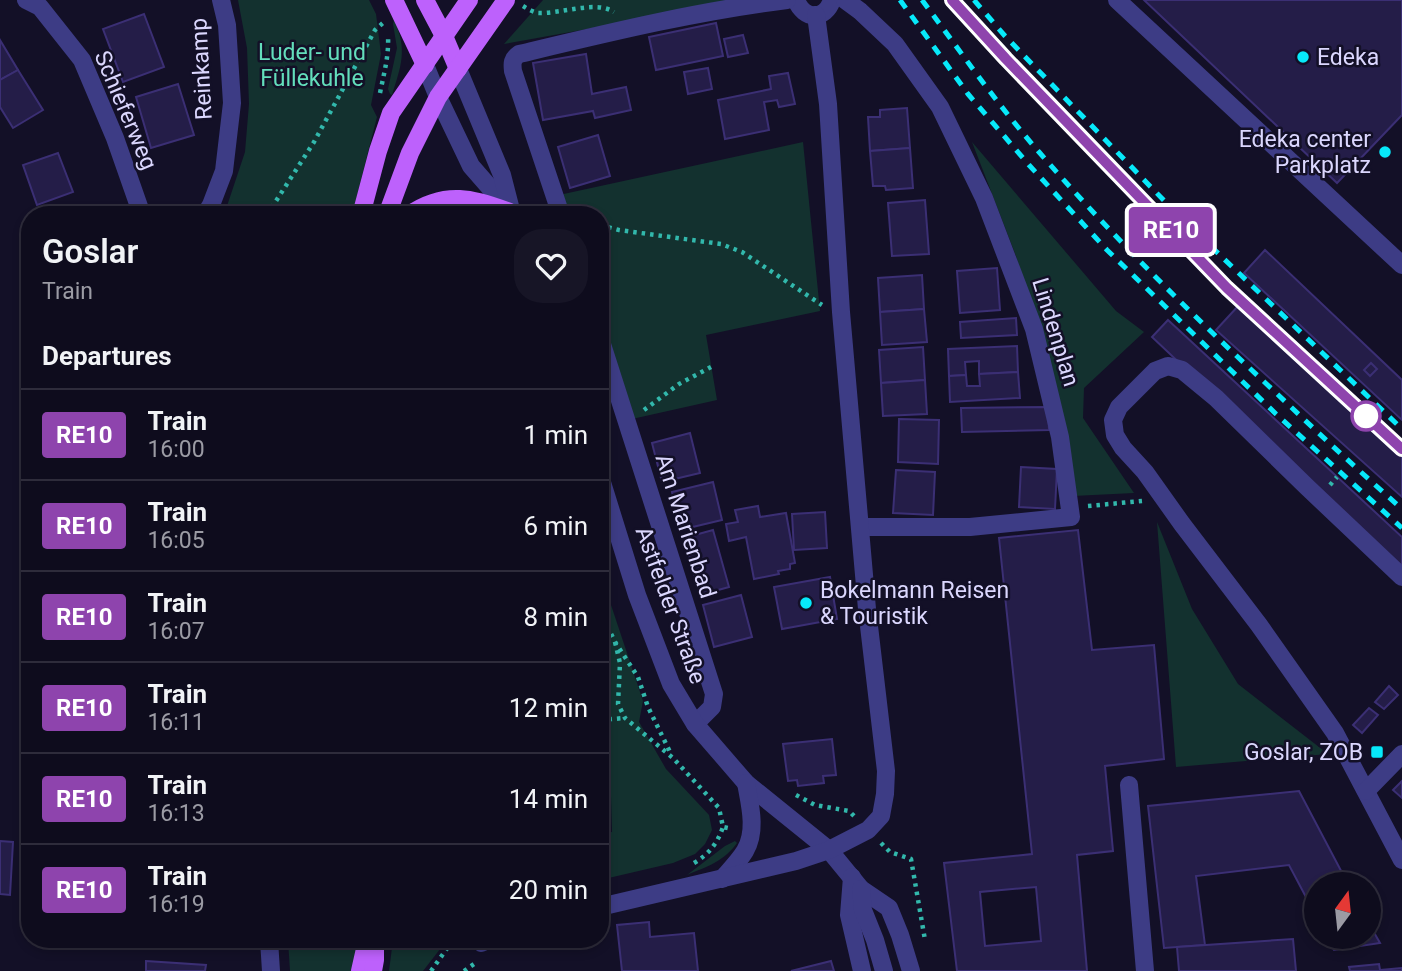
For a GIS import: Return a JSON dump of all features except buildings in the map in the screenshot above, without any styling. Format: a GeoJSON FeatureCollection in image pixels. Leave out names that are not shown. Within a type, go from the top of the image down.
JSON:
{"type":"FeatureCollection","features":[{"type":"Feature","properties":{"kind":"main road"},"geometry":{"type":"LineString","coordinates":[[394,0],[425,65]]}},
{"type":"Feature","properties":{"kind":"main road"},"geometry":{"type":"LineString","coordinates":[[425,0],[458,69]]}},
{"type":"Feature","properties":{"kind":"main road"},"geometry":{"type":"LineString","coordinates":[[363,206],[377,151],[391,113],[469,0]]}},
{"type":"Feature","properties":{"kind":"main road"},"geometry":{"type":"LineString","coordinates":[[390,206],[410,153],[438,97],[506,0]]}},
{"type":"Feature","properties":{"kind":"main road"},"geometry":{"type":"LineString","coordinates":[[424,206],[446,199],[486,202],[495,206]]}},
{"type":"Feature","properties":{"kind":"main road"},"geometry":{"type":"LineString","coordinates":[[360,971],[365,948]]}},
{"type":"Feature","properties":{"kind":"main road"},"geometry":{"type":"LineString","coordinates":[[373,971],[375,948]]}},
{"type":"Feature","properties":{"kind":"street","name":"Schieferweg"},"geometry":{"type":"LineString","coordinates":[[26,0],[40,7],[82,60],[115,138],[139,206]]}},
{"type":"Feature","properties":{"kind":"street","name":"Reinkamp"},"geometry":{"type":"LineString","coordinates":[[210,206],[224,171],[232,103],[228,25],[221,0]]}},
{"type":"Feature","properties":{"kind":"street"},"geometry":{"type":"LineString","coordinates":[[558,206],[513,71],[513,58],[519,54],[624,29],[787,0]]}},
{"type":"Feature","properties":{"kind":"street"},"geometry":{"type":"LineString","coordinates":[[796,0],[809,15],[826,11],[832,0]]}},
{"type":"Feature","properties":{"kind":"street","name":"Lindenplan"},"geometry":{"type":"LineString","coordinates":[[845,0],[895,44],[940,107],[984,198],[1034,329],[1060,438],[1070,508]]}},
{"type":"Feature","properties":{"kind":"street"},"geometry":{"type":"LineString","coordinates":[[1117,0],[1402,265]]}},
{"type":"Feature","properties":{"kind":"street"},"geometry":{"type":"LineString","coordinates":[[609,905],[796,861],[829,850],[868,830],[881,816],[886,771],[867,609],[841,312],[828,104],[816,15]]}},
{"type":"Feature","properties":{"kind":"street"},"geometry":{"type":"LineString","coordinates":[[425,65],[471,166],[505,206]]}},
{"type":"Feature","properties":{"kind":"street"},"geometry":{"type":"LineString","coordinates":[[458,69],[502,175],[510,206]]}},
{"type":"Feature","properties":{"kind":"street","name":"Am Marienbad"},"geometry":{"type":"LineString","coordinates":[[609,366],[714,694],[712,708],[695,724]]}},
{"type":"Feature","properties":{"kind":"street"},"geometry":{"type":"LineString","coordinates":[[1400,852],[1335,733],[1259,625],[1138,463],[1123,448],[1115,435],[1113,420],[1119,407],[1155,371],[1167,366],[1182,370],[1216,398],[1402,577]]}},
{"type":"Feature","properties":{"kind":"street","name":"Astfelder Straße"},"geometry":{"type":"LineString","coordinates":[[609,504],[637,595],[671,684],[695,724],[746,783],[829,850],[857,883],[889,908],[911,971]]}},
{"type":"Feature","properties":{"kind":"street"},"geometry":{"type":"LineString","coordinates":[[861,527],[970,527],[1072,517],[1070,508]]}},
{"type":"Feature","properties":{"kind":"street"},"geometry":{"type":"LineString","coordinates":[[1366,791],[1402,754]]}},
{"type":"Feature","properties":{"kind":"street"},"geometry":{"type":"LineString","coordinates":[[722,878],[746,850],[751,833],[746,783]]}},
{"type":"Feature","properties":{"kind":"street"},"geometry":{"type":"LineString","coordinates":[[1129,785],[1145,971]]}},
{"type":"Feature","properties":{"kind":"street"},"geometry":{"type":"LineString","coordinates":[[857,883],[849,915],[862,971]]}},
{"type":"Feature","properties":{"kind":"street","name":"Astfelder Straße"},"geometry":{"type":"LineString","coordinates":[[857,883],[863,910],[884,971]]}},
{"type":"Feature","properties":{"kind":"street"},"geometry":{"type":"LineString","coordinates":[[270,948],[271,971]]}},
{"type":"Feature","properties":{"kind":"path"},"geometry":{"type":"LineString","coordinates":[[524,7],[536,13],[598,4],[612,9],[624,29]]}},
{"type":"Feature","properties":{"kind":"path"},"geometry":{"type":"LineString","coordinates":[[273,206],[314,142],[375,30],[384,22],[389,50],[378,100]]}},
{"type":"Feature","properties":{"kind":"path"},"geometry":{"type":"LineString","coordinates":[[609,227],[721,244],[742,252],[823,306],[841,312]]}},
{"type":"Feature","properties":{"kind":"path"},"geometry":{"type":"LineString","coordinates":[[628,425],[679,384],[711,367]]}},
{"type":"Feature","properties":{"kind":"path"},"geometry":{"type":"LineString","coordinates":[[1070,508],[1164,499]]}},
{"type":"Feature","properties":{"kind":"path"},"geometry":{"type":"LineString","coordinates":[[609,630],[638,677],[648,707],[673,758],[625,718],[618,704],[620,663],[615,642]]}},
{"type":"Feature","properties":{"kind":"path"},"geometry":{"type":"LineString","coordinates":[[609,719],[625,718]]}},
{"type":"Feature","properties":{"kind":"path"},"geometry":{"type":"LineString","coordinates":[[787,790],[815,805],[849,811],[890,852],[911,859],[926,948]]}},
{"type":"Feature","properties":{"kind":"path"},"geometry":{"type":"LineString","coordinates":[[431,971],[447,948]]}},
{"type":"Feature","properties":{"kind":"green space","name":"Luder- und Füllekuhle"},"geometry":{"type":"Polygon","coordinates":[[[238,0],[369,0],[376,14],[381,54],[371,105],[377,117],[354,206],[227,206],[245,152],[249,104],[247,48],[238,0]]]}},
{"type":"Feature","properties":{"kind":"green space"},"geometry":{"type":"Polygon","coordinates":[[[543,0],[749,0],[504,44],[543,0]]]}},
{"type":"Feature","properties":{"kind":"green space"},"geometry":{"type":"Polygon","coordinates":[[[394,20],[401,40],[402,58],[392,95],[388,89],[397,48],[394,20]]]}},
{"type":"Feature","properties":{"kind":"green space"},"geometry":{"type":"Polygon","coordinates":[[[803,142],[820,311],[706,335],[717,400],[632,419],[609,350],[609,206],[562,206],[559,195],[803,142]]]}},
{"type":"Feature","properties":{"kind":"green space"},"geometry":{"type":"Polygon","coordinates":[[[972,142],[1116,311],[1144,332],[1084,388],[1083,418],[1134,493],[1073,496],[1049,366],[1016,256],[972,142]]]}},
{"type":"Feature","properties":{"kind":"green space"},"geometry":{"type":"Polygon","coordinates":[[[1157,522],[1192,609],[1238,684],[1328,754],[1176,767],[1157,522]]]}},
{"type":"Feature","properties":{"kind":"green space"},"geometry":{"type":"Polygon","coordinates":[[[609,599],[643,701],[639,722],[666,769],[709,815],[712,830],[705,844],[695,854],[673,863],[609,878],[609,832],[612,832],[609,599]]]}},
{"type":"Feature","properties":{"kind":"green space"},"geometry":{"type":"Polygon","coordinates":[[[735,841],[737,843],[721,859],[687,875],[725,846],[735,841]]]}},
{"type":"Feature","properties":{"kind":"green space"},"geometry":{"type":"Polygon","coordinates":[[[289,948],[357,948],[351,971],[290,971],[289,948]]]}},
{"type":"Feature","properties":{"kind":"green space"},"geometry":{"type":"Polygon","coordinates":[[[392,948],[441,948],[423,971],[389,971],[392,948]]]}},
{"type":"Feature","properties":{"kind":"railway"},"geometry":{"type":"LineString","coordinates":[[900,0],[968,94],[1107,250],[1276,414],[1402,528]]}},
{"type":"Feature","properties":{"kind":"railway"},"geometry":{"type":"LineString","coordinates":[[922,0],[1008,115],[1095,214],[1212,333],[1402,509]]}},
{"type":"Feature","properties":{"kind":"railway"},"geometry":{"type":"LineString","coordinates":[[952,0],[1227,288],[1402,449]]}},
{"type":"Feature","properties":{"kind":"railway"},"geometry":{"type":"LineString","coordinates":[[974,0],[1005,36],[1177,214],[1402,429]]}},
{"type":"Feature","properties":{"kind":"train","name":"RE10"},"geometry":{"type":"LineString","coordinates":[[952,0],[1227,288],[1402,449]]}},
{"type":"Feature","properties":{"kind":"place","name":"Edeka"},"geometry":{"type":"Point","coordinates":[1303,57]}},
{"type":"Feature","properties":{"kind":"place","name":"Edeka center Parkplatz"},"geometry":{"type":"Point","coordinates":[1385,152]}},
{"type":"Feature","properties":{"kind":"place","name":"Bokelmann Reisen & Touristik"},"geometry":{"type":"Point","coordinates":[806,603]}},
{"type":"Feature","properties":{"kind":"place","name":"Goslar, ZOB"},"geometry":{"type":"Point","coordinates":[1377,752]}}]}
